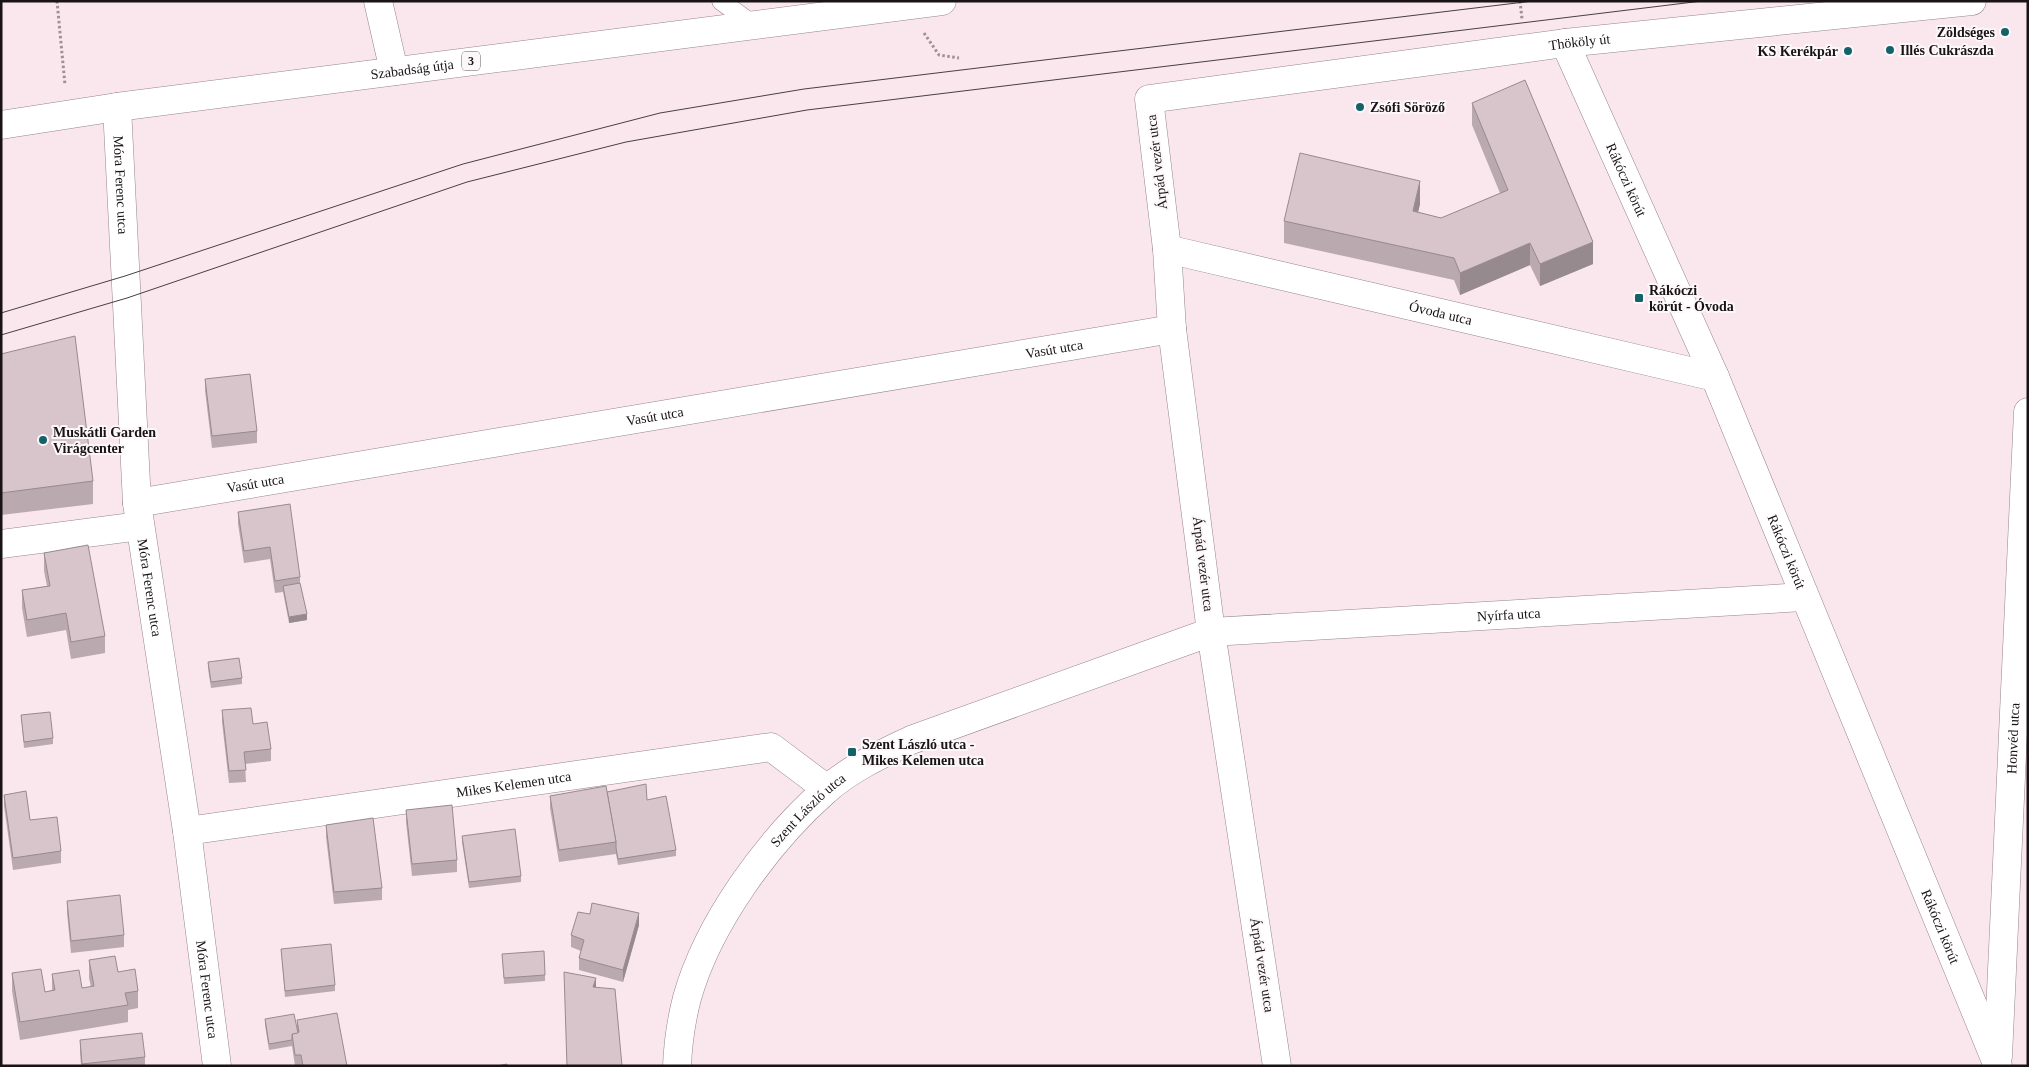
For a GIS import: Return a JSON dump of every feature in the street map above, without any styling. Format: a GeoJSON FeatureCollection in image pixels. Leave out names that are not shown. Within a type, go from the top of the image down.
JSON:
{"type":"FeatureCollection","features":[{"type":"Feature","properties":{"kind":"street"},"geometry":{"type":"LineString","coordinates":[[378,1],[394,71]]}},
{"type":"Feature","properties":{"kind":"street","name":"Szabadság útja"},"geometry":{"type":"LineString","coordinates":[[1,125],[117,107],[942,1]]}},
{"type":"Feature","properties":{"kind":"street","name":"Thököly út"},"geometry":{"type":"LineString","coordinates":[[1188,94],[1565,43],[1972,1]]}},
{"type":"Feature","properties":{"kind":"street","name":"Rákóczi körút"},"geometry":{"type":"LineString","coordinates":[[1565,43],[1715,377],[1995,1065]]}},
{"type":"Feature","properties":{"kind":"street","name":"Árpád vezér utca"},"geometry":{"type":"LineString","coordinates":[[1188,94],[1149,100],[1167,249],[1172,329],[1211,632],[1277,1066]]}},
{"type":"Feature","properties":{"kind":"street","name":"Móra Ferenc utca"},"geometry":{"type":"LineString","coordinates":[[117,107],[139,515],[187,831],[217,1066]]}},
{"type":"Feature","properties":{"kind":"street","name":"Óvoda utca"},"geometry":{"type":"LineString","coordinates":[[1167,249],[1715,377]]}},
{"type":"Feature","properties":{"kind":"street","name":"Vasút utca"},"geometry":{"type":"LineString","coordinates":[[1,544],[139,515],[1172,329]]}},
{"type":"Feature","properties":{"kind":"street","name":"Honvéd utca"},"geometry":{"type":"LineString","coordinates":[[1995,1065],[2028,412]]}},
{"type":"Feature","properties":{"kind":"street","name":"Nyírfa utca"},"geometry":{"type":"LineString","coordinates":[[1211,632],[1804,597]]}},
{"type":"Feature","properties":{"kind":"street","name":"Szent László utca"},"geometry":{"type":"LineString","coordinates":[[677,1066],[679,1036],[687,998],[700,960],[731,903],[755,869],[783,834],[827,789],[866,762],[911,740],[1211,632]]}},
{"type":"Feature","properties":{"kind":"street","name":"Mikes Kelemen utca"},"geometry":{"type":"LineString","coordinates":[[187,831],[771,747],[827,789]]}},
{"type":"Feature","properties":{"kind":"lane"},"geometry":{"type":"LineString","coordinates":[[721,1],[755,26]]}},
{"type":"Feature","properties":{"kind":"path"},"geometry":{"type":"LineString","coordinates":[[57,1],[68,115]]}},
{"type":"Feature","properties":{"kind":"path"},"geometry":{"type":"LineString","coordinates":[[904,7],[939,55],[959,58]]}},
{"type":"Feature","properties":{"kind":"building"},"geometry":{"type":"Polygon","coordinates":[[[1525,80],[1593,242],[1540,264],[1530,243],[1460,273],[1454,258],[1284,221],[1300,153],[1420,181],[1413,211],[1441,218],[1508,190],[1472,103],[1525,80]]]}},
{"type":"Feature","properties":{"kind":"building","name":"Muskátli Garden Virágcenter"},"geometry":{"type":"Polygon","coordinates":[[[75,336],[93,481],[1,493],[1,354],[75,336]]]}},
{"type":"Feature","properties":{"kind":"building"},"geometry":{"type":"Polygon","coordinates":[[[250,374],[257,431],[212,436],[205,379],[250,374]]]}},
{"type":"Feature","properties":{"kind":"building"},"geometry":{"type":"Polygon","coordinates":[[[290,504],[300,577],[275,581],[270,547],[244,551],[238,512],[290,504]]]}},
{"type":"Feature","properties":{"kind":"building"},"geometry":{"type":"Polygon","coordinates":[[[88,545],[105,636],[71,642],[66,613],[27,620],[22,590],[50,586],[44,553],[88,545]]]}},
{"type":"Feature","properties":{"kind":"building"},"geometry":{"type":"Polygon","coordinates":[[[300,583],[307,614],[289,617],[283,586],[300,583]]]}},
{"type":"Feature","properties":{"kind":"building"},"geometry":{"type":"Polygon","coordinates":[[[239,658],[242,678],[211,682],[208,662],[239,658]]]}},
{"type":"Feature","properties":{"kind":"building"},"geometry":{"type":"Polygon","coordinates":[[[251,708],[253,724],[267,722],[271,749],[244,752],[246,770],[229,771],[222,710],[251,708]]]}},
{"type":"Feature","properties":{"kind":"building"},"geometry":{"type":"Polygon","coordinates":[[[50,712],[53,738],[24,742],[21,715],[50,712]]]}},
{"type":"Feature","properties":{"kind":"building"},"geometry":{"type":"Polygon","coordinates":[[[646,784],[647,800],[666,796],[676,850],[618,859],[607,792],[646,784]]]}},
{"type":"Feature","properties":{"kind":"building"},"geometry":{"type":"Polygon","coordinates":[[[606,786],[616,842],[559,850],[550,796],[606,786]]]}},
{"type":"Feature","properties":{"kind":"building"},"geometry":{"type":"Polygon","coordinates":[[[26,791],[30,820],[57,817],[61,851],[13,858],[4,795],[26,791]]]}},
{"type":"Feature","properties":{"kind":"building"},"geometry":{"type":"Polygon","coordinates":[[[452,805],[457,860],[412,864],[406,810],[452,805]]]}},
{"type":"Feature","properties":{"kind":"building"},"geometry":{"type":"Polygon","coordinates":[[[373,818],[382,888],[334,892],[326,825],[373,818]]]}},
{"type":"Feature","properties":{"kind":"building"},"geometry":{"type":"Polygon","coordinates":[[[515,829],[521,876],[469,882],[462,836],[515,829]]]}},
{"type":"Feature","properties":{"kind":"building"},"geometry":{"type":"Polygon","coordinates":[[[120,895],[124,935],[71,941],[67,901],[120,895]]]}},
{"type":"Feature","properties":{"kind":"building"},"geometry":{"type":"Polygon","coordinates":[[[592,903],[639,913],[623,970],[579,958],[584,940],[571,935],[578,912],[590,914],[592,903]]]}},
{"type":"Feature","properties":{"kind":"building"},"geometry":{"type":"Polygon","coordinates":[[[331,944],[335,985],[285,991],[281,949],[331,944]]]}},
{"type":"Feature","properties":{"kind":"building"},"geometry":{"type":"Polygon","coordinates":[[[544,951],[545,975],[504,978],[502,954],[544,951]]]}},
{"type":"Feature","properties":{"kind":"building"},"geometry":{"type":"Polygon","coordinates":[[[115,956],[118,972],[135,969],[138,991],[125,993],[128,1005],[20,1022],[12,973],[41,969],[45,992],[55,990],[52,974],[79,970],[82,988],[94,986],[89,960],[115,956]]]}},
{"type":"Feature","properties":{"kind":"building"},"geometry":{"type":"Polygon","coordinates":[[[564,972],[596,978],[593,987],[615,989],[622,1066],[567,1066],[564,972]]]}},
{"type":"Feature","properties":{"kind":"building"},"geometry":{"type":"Polygon","coordinates":[[[337,1013],[347,1066],[303,1066],[301,1055],[295,1055],[292,1034],[299,1032],[297,1020],[337,1013]]]}},
{"type":"Feature","properties":{"kind":"building"},"geometry":{"type":"Polygon","coordinates":[[[294,1014],[298,1033],[292,1034],[292,1040],[269,1044],[265,1019],[294,1014]]]}},
{"type":"Feature","properties":{"kind":"building"},"geometry":{"type":"Polygon","coordinates":[[[142,1033],[145,1057],[82,1064],[80,1040],[142,1033]]]}},
{"type":"Feature","properties":{"kind":"tram line"},"geometry":{"type":"LineString","coordinates":[[1,313],[125,276],[463,164],[660,113],[804,89],[1533,1]]}},
{"type":"Feature","properties":{"kind":"tram line"},"geometry":{"type":"LineString","coordinates":[[1,335],[127,298],[467,182],[626,142],[807,110],[1702,1]]}},
{"type":"Feature","properties":{"kind":"place","name":"Zöldséges"},"geometry":{"type":"Point","coordinates":[2005,32]}},
{"type":"Feature","properties":{"kind":"place","name":"Illés Cukrászda"},"geometry":{"type":"Point","coordinates":[1890,50]}},
{"type":"Feature","properties":{"kind":"place","name":"KS Kerékpár"},"geometry":{"type":"Point","coordinates":[1848,51]}},
{"type":"Feature","properties":{"kind":"place","name":"Zsófi Söröző"},"geometry":{"type":"Point","coordinates":[1360,107]}},
{"type":"Feature","properties":{"kind":"place","name":"Rákóczi körút - Óvoda"},"geometry":{"type":"Point","coordinates":[1639,298]}},
{"type":"Feature","properties":{"kind":"place","name":"Muskátli Garden Virágcenter"},"geometry":{"type":"Point","coordinates":[43,440]}},
{"type":"Feature","properties":{"kind":"place","name":"Szent László utca - Mikes Kelemen utca"},"geometry":{"type":"Point","coordinates":[852,752]}}]}
